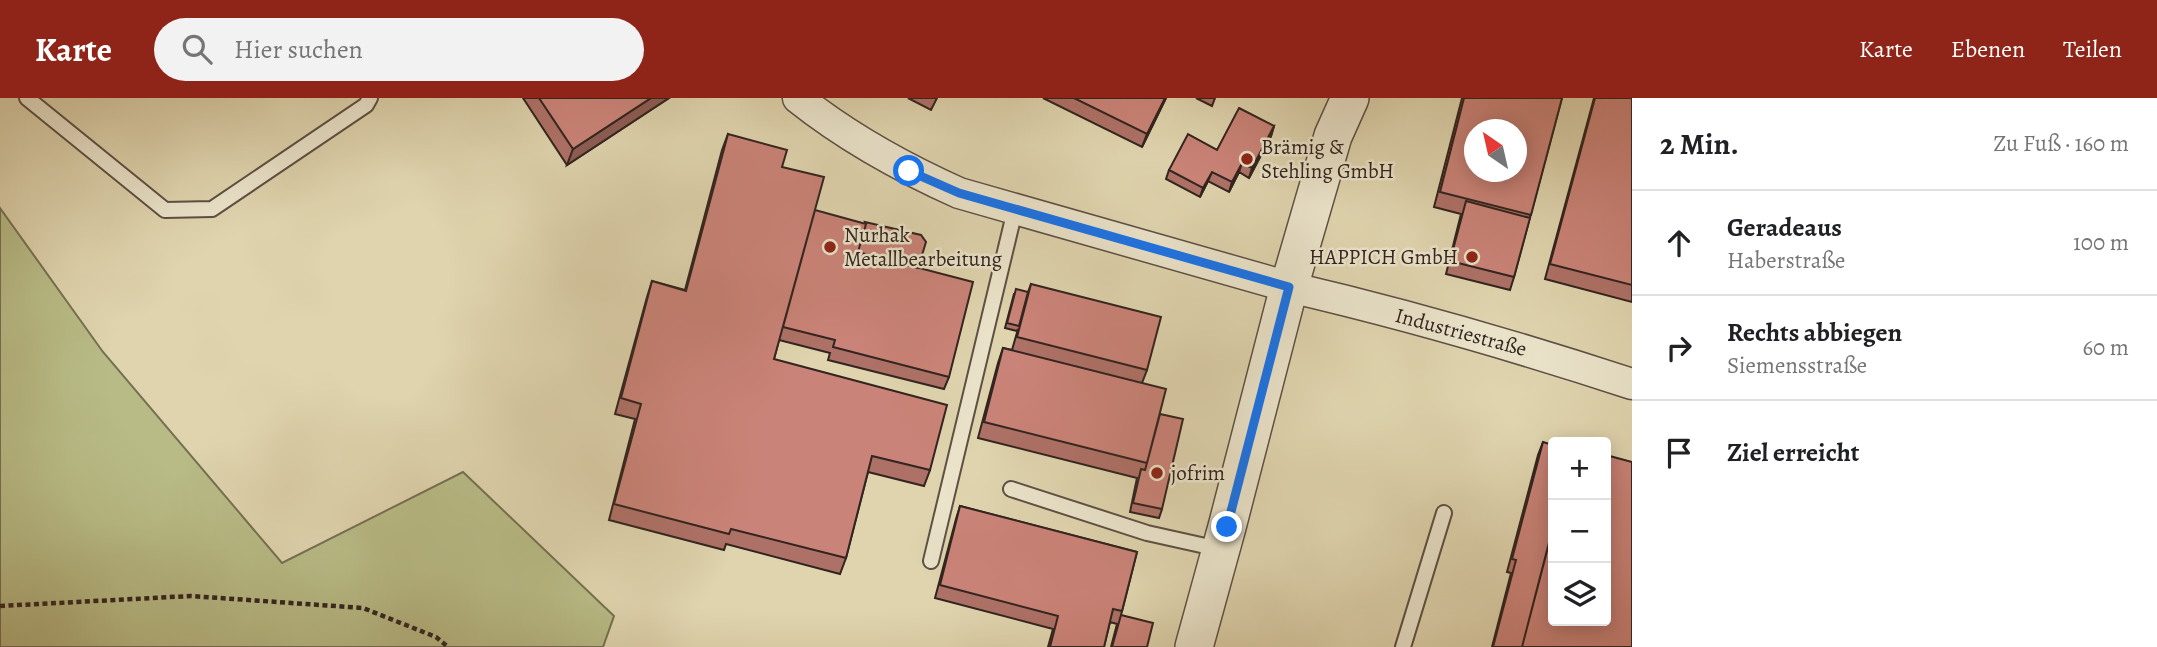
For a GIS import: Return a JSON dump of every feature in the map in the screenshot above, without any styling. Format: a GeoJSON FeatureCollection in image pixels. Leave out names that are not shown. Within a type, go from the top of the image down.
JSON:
{"type":"FeatureCollection","features":[{"type":"Feature","properties":{"kind":"street","name":"Industriestraße"},"geometry":{"type":"LineString","coordinates":[[798,98],[863,144],[909,171],[959,193],[1289,287],[1545,355],[1632,384]]}},
{"type":"Feature","properties":{"kind":"street"},"geometry":{"type":"LineString","coordinates":[[1194,647],[1289,287],[1333,136],[1350,98]]}},
{"type":"Feature","properties":{"kind":"lane"},"geometry":{"type":"LineString","coordinates":[[27,98],[165,210],[212,209],[366,105],[370,98]]}},
{"type":"Feature","properties":{"kind":"lane"},"geometry":{"type":"LineString","coordinates":[[931,561],[1015,210]]}},
{"type":"Feature","properties":{"kind":"lane"},"geometry":{"type":"LineString","coordinates":[[1011,489],[1147,533],[1220,549]]}},
{"type":"Feature","properties":{"kind":"lane"},"geometry":{"type":"LineString","coordinates":[[1403,647],[1444,513]]}},
{"type":"Feature","properties":{"kind":"path"},"geometry":{"type":"LineString","coordinates":[[0,606],[191,596],[363,608],[436,637],[448,647]]}},
{"type":"Feature","properties":{"kind":"green space"},"geometry":{"type":"Polygon","coordinates":[[[0,208],[103,352],[282,563],[463,472],[614,616],[603,647],[0,647],[0,208]]]}},
{"type":"Feature","properties":{"kind":"building"},"geometry":{"type":"Polygon","coordinates":[[[539,98],[651,98],[573,149],[539,98]]]}},
{"type":"Feature","properties":{"kind":"building"},"geometry":{"type":"Polygon","coordinates":[[[1074,98],[1165,98],[1147,134],[1074,98]]]}},
{"type":"Feature","properties":{"kind":"building"},"geometry":{"type":"Polygon","coordinates":[[[1464,98],[1562,98],[1531,215],[1440,192],[1464,98]]]}},
{"type":"Feature","properties":{"kind":"building"},"geometry":{"type":"Polygon","coordinates":[[[1595,98],[1632,98],[1632,285],[1550,264],[1595,98]]]}},
{"type":"Feature","properties":{"kind":"building"},"geometry":{"type":"Polygon","coordinates":[[[1239,108],[1274,126],[1252,168],[1242,163],[1232,182],[1212,172],[1203,188],[1169,170],[1188,134],[1217,150],[1239,108]]]}},
{"type":"Feature","properties":{"kind":"building"},"geometry":{"type":"Polygon","coordinates":[[[728,134],[787,150],[782,167],[824,177],[774,359],[947,405],[930,470],[872,456],[846,558],[731,529],[729,534],[614,504],[641,404],[621,398],[652,281],[686,291],[728,134]]]}},
{"type":"Feature","properties":{"kind":"building"},"geometry":{"type":"Polygon","coordinates":[[[1466,201],[1530,218],[1514,277],[1450,261],[1466,201]]]}},
{"type":"Feature","properties":{"kind":"building"},"geometry":{"type":"Polygon","coordinates":[[[815,210],[866,224],[858,252],[973,282],[949,377],[833,347],[835,340],[783,327],[815,210]]]}},
{"type":"Feature","properties":{"kind":"building"},"geometry":{"type":"Polygon","coordinates":[[[865,222],[921,235],[926,242],[918,268],[858,252],[865,222]]]}},
{"type":"Feature","properties":{"kind":"building"},"geometry":{"type":"Polygon","coordinates":[[[1031,284],[1161,317],[1147,370],[1017,337],[1031,284]]]}},
{"type":"Feature","properties":{"kind":"building"},"geometry":{"type":"Polygon","coordinates":[[[1016,289],[1028,292],[1019,326],[1007,323],[1016,289]]]}},
{"type":"Feature","properties":{"kind":"building"},"geometry":{"type":"Polygon","coordinates":[[[1003,348],[1166,389],[1147,463],[984,422],[1003,348]]]}},
{"type":"Feature","properties":{"kind":"building"},"geometry":{"type":"Polygon","coordinates":[[[1160,414],[1183,419],[1162,509],[1133,503],[1141,469],[1145,470],[1160,414]]]}},
{"type":"Feature","properties":{"kind":"building"},"geometry":{"type":"Polygon","coordinates":[[[1543,442],[1548,444],[1548,546],[1522,647],[1493,647],[1516,560],[1512,559],[1543,442]]]}},
{"type":"Feature","properties":{"kind":"building"},"geometry":{"type":"Polygon","coordinates":[[[1611,456],[1632,462],[1632,647],[1522,647],[1548,547],[1548,626],[1611,626],[1611,456]]]}},
{"type":"Feature","properties":{"kind":"building"},"geometry":{"type":"Polygon","coordinates":[[[960,506],[1137,552],[1122,611],[1113,609],[1104,647],[1050,647],[1058,616],[940,585],[960,506]]]}},
{"type":"Feature","properties":{"kind":"building"},"geometry":{"type":"Polygon","coordinates":[[[1121,615],[1153,623],[1147,647],[1112,647],[1121,615]]]}},
{"type":"Feature","properties":{"kind":"place","name":"Brämig & Stehling GmbH"},"geometry":{"type":"Point","coordinates":[1247,159]}},
{"type":"Feature","properties":{"kind":"place","name":"Nurhak Metallbearbeitung"},"geometry":{"type":"Point","coordinates":[830,247]}},
{"type":"Feature","properties":{"kind":"place","name":"HAPPICH GmbH"},"geometry":{"type":"Point","coordinates":[1472,257]}},
{"type":"Feature","properties":{"kind":"place","name":"jofrim"},"geometry":{"type":"Point","coordinates":[1157,473]}},
{"type":"Feature","properties":{"kind":"route"},"geometry":{"type":"LineString","coordinates":[[909,171],[959,193],[1289,287],[1227,527]]}}]}
